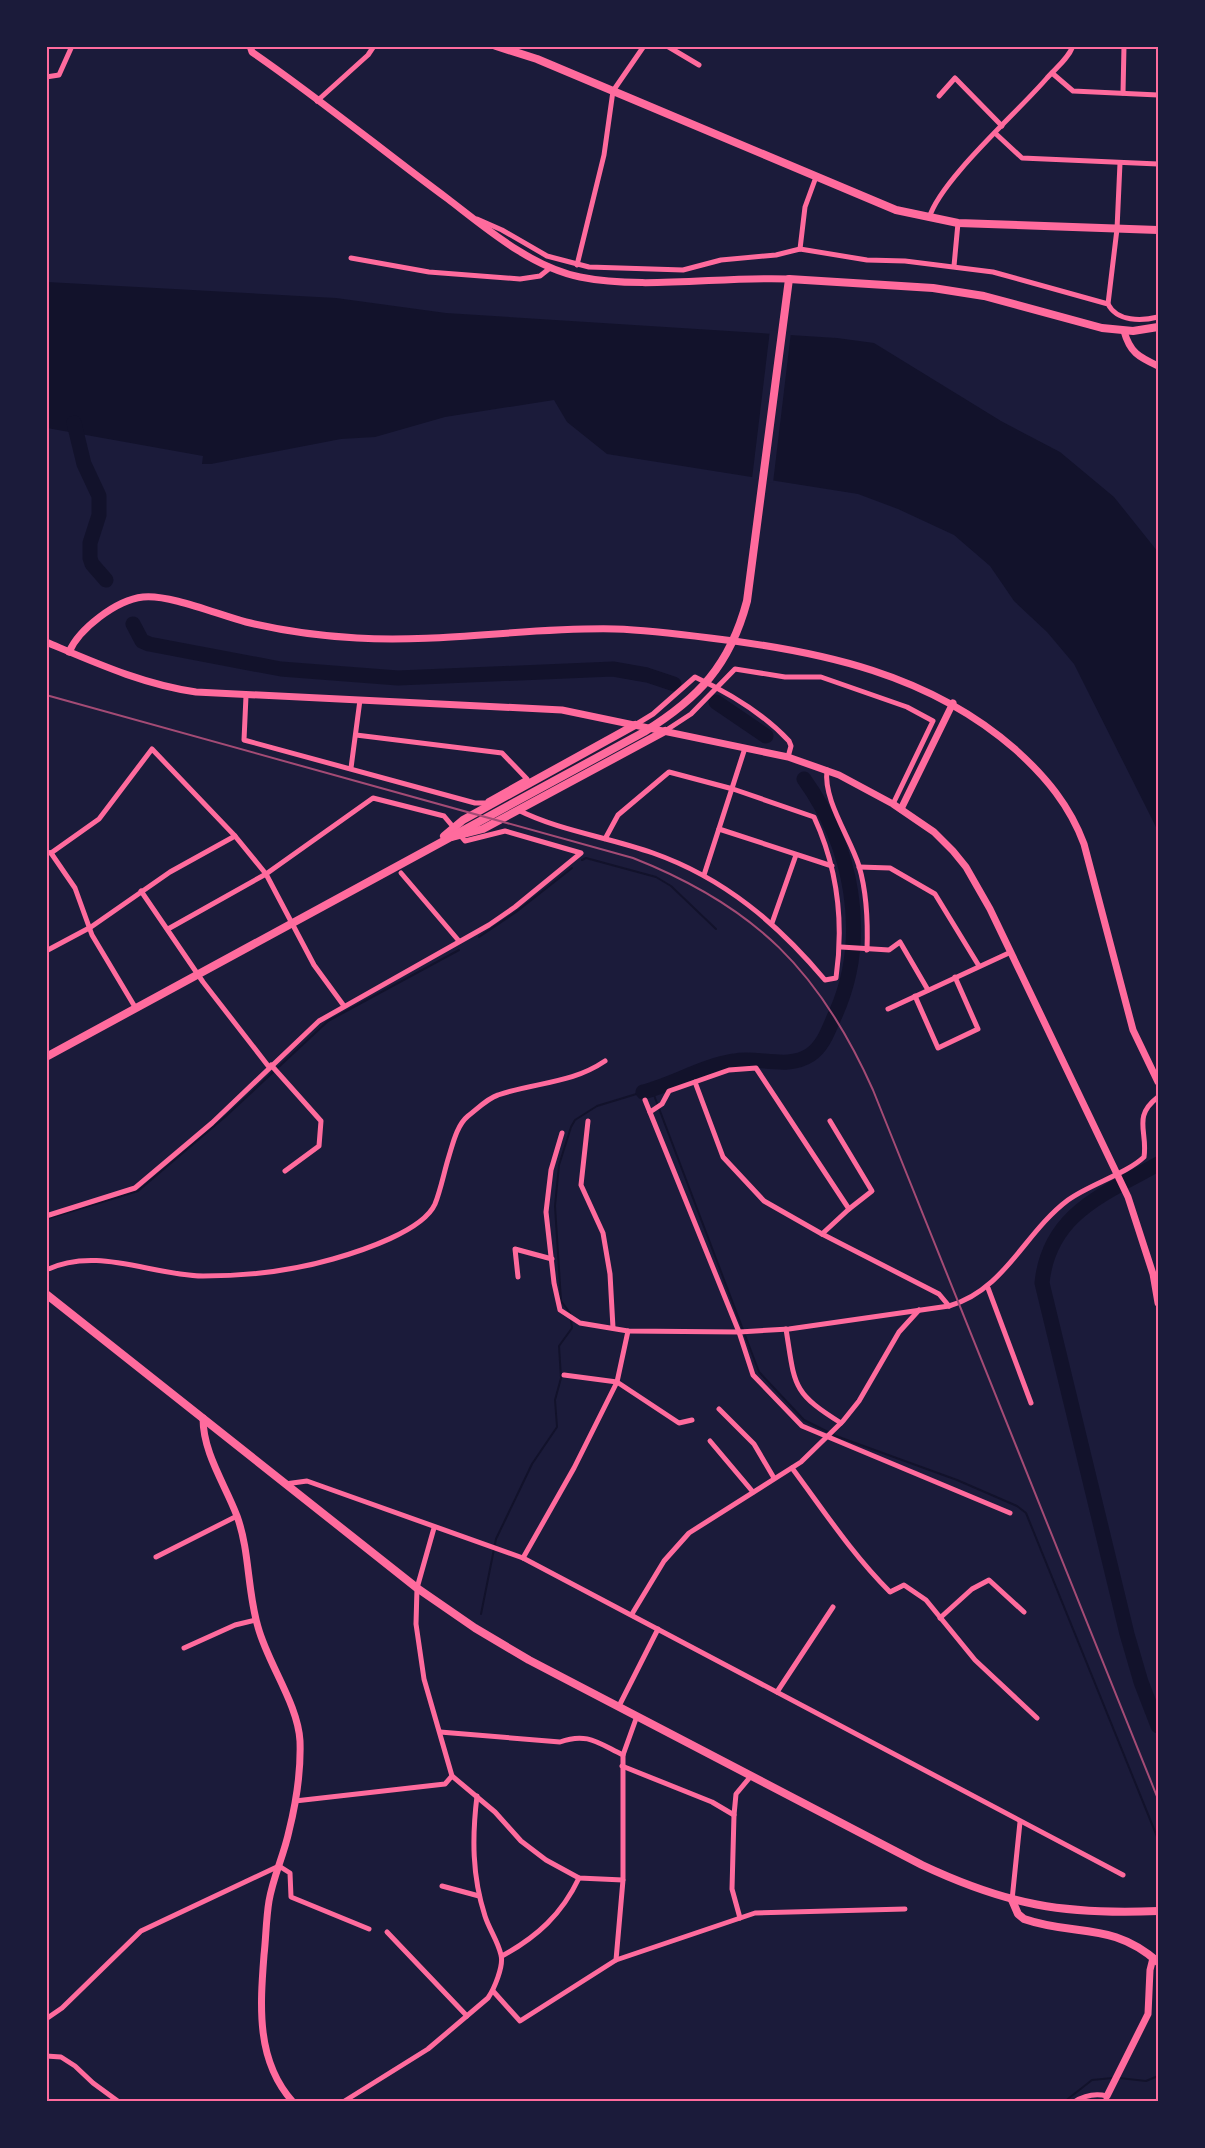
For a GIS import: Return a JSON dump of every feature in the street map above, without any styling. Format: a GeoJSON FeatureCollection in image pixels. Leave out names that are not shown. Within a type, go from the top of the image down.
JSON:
{"type":"FeatureCollection","features":[{"type":"Feature","properties":{"kind":"main road"},"geometry":{"type":"LineString","coordinates":[[496,46],[537,59],[880,205],[958,223],[1158,231]]}},
{"type":"Feature","properties":{"kind":"main road"},"geometry":{"type":"LineString","coordinates":[[46,1057],[663,721],[690,701],[716,672],[733,640],[739,628],[751,580],[789,279],[933,288],[984,296],[1088,325],[1124,331],[1158,327]]}},
{"type":"Feature","properties":{"kind":"main road"},"geometry":{"type":"LineString","coordinates":[[440,843],[446,833],[463,820],[635,725]]}},
{"type":"Feature","properties":{"kind":"main road"},"geometry":{"type":"LineString","coordinates":[[449,838],[463,837],[483,829],[665,731]]}},
{"type":"Feature","properties":{"kind":"main road"},"geometry":{"type":"LineString","coordinates":[[46,1294],[417,1588],[500,1643],[922,1865],[988,1894],[1080,1912],[1158,1911]]}},
{"type":"Feature","properties":{"kind":"main road"},"geometry":{"type":"LineString","coordinates":[[1011,1900],[1018,1914],[1024,1919],[1111,1934],[1131,1942],[1156,1960]]}},
{"type":"Feature","properties":{"kind":"street"},"geometry":{"type":"LineString","coordinates":[[46,77],[59,75],[72,46]]}},
{"type":"Feature","properties":{"kind":"street"},"geometry":{"type":"LineString","coordinates":[[250,46],[252,52],[471,217],[550,268],[571,275],[600,280],[669,282],[789,279]]}},
{"type":"Feature","properties":{"kind":"street"},"geometry":{"type":"LineString","coordinates":[[317,101],[371,53],[374,46]]}},
{"type":"Feature","properties":{"kind":"street"},"geometry":{"type":"LineString","coordinates":[[577,266],[604,155],[613,91],[644,46]]}},
{"type":"Feature","properties":{"kind":"street"},"geometry":{"type":"LineString","coordinates":[[667,46],[699,65]]}},
{"type":"Feature","properties":{"kind":"street"},"geometry":{"type":"LineString","coordinates":[[929,218],[940,198],[995,133],[1072,50],[1066,46]]}},
{"type":"Feature","properties":{"kind":"street"},"geometry":{"type":"LineString","coordinates":[[1122,93],[1124,46]]}},
{"type":"Feature","properties":{"kind":"street"},"geometry":{"type":"LineString","coordinates":[[1052,74],[1073,91],[1158,94]]}},
{"type":"Feature","properties":{"kind":"street"},"geometry":{"type":"LineString","coordinates":[[939,96],[955,78],[1002,126]]}},
{"type":"Feature","properties":{"kind":"street"},"geometry":{"type":"LineString","coordinates":[[995,133],[1022,158],[1158,164]]}},
{"type":"Feature","properties":{"kind":"street"},"geometry":{"type":"LineString","coordinates":[[1108,304],[1117,229],[1120,163]]}},
{"type":"Feature","properties":{"kind":"street"},"geometry":{"type":"LineString","coordinates":[[800,249],[805,207],[816,177]]}},
{"type":"Feature","properties":{"kind":"street"},"geometry":{"type":"LineString","coordinates":[[471,217],[502,230],[547,256],[577,266],[682,270],[721,260],[776,255],[800,249],[867,260],[954,266],[1023,278],[1108,304],[1118,314],[1134,320],[1158,317]]}},
{"type":"Feature","properties":{"kind":"street"},"geometry":{"type":"LineString","coordinates":[[954,266],[958,223]]}},
{"type":"Feature","properties":{"kind":"street"},"geometry":{"type":"LineString","coordinates":[[351,258],[429,272],[520,279],[540,276],[550,268]]}},
{"type":"Feature","properties":{"kind":"street"},"geometry":{"type":"LineString","coordinates":[[1124,331],[1127,344],[1135,355],[1158,366]]}},
{"type":"Feature","properties":{"kind":"street"},"geometry":{"type":"LineString","coordinates":[[69,652],[75,639],[85,628],[125,602],[149,597],[247,622],[324,636],[421,639],[615,629],[733,640],[864,667],[914,685],[953,703],[991,728],[1040,771],[1071,815],[1084,844],[1133,1030],[1158,1082]]}},
{"type":"Feature","properties":{"kind":"street"},"geometry":{"type":"LineString","coordinates":[[46,642],[119,674],[166,687],[246,696],[545,708],[635,725],[788,757],[827,770],[893,804],[934,832],[966,867],[1011,952],[1128,1197],[1153,1274],[1158,1303]]}},
{"type":"Feature","properties":{"kind":"street"},"geometry":{"type":"LineString","coordinates":[[665,731],[684,720],[719,688],[735,669],[785,677],[814,676],[868,692],[931,718],[933,725],[893,804]]}},
{"type":"Feature","properties":{"kind":"street"},"geometry":{"type":"LineString","coordinates":[[635,725],[653,714],[695,677],[719,688],[780,732],[791,746],[788,757]]}},
{"type":"Feature","properties":{"kind":"street"},"geometry":{"type":"LineString","coordinates":[[246,696],[244,740],[475,802],[488,801],[517,809],[540,822],[653,853],[704,876],[752,906],[772,923],[825,980],[836,978],[844,948],[832,866],[814,817],[733,789],[669,772],[618,815],[605,839]]}},
{"type":"Feature","properties":{"kind":"street"},"geometry":{"type":"LineString","coordinates":[[351,768],[360,700]]}},
{"type":"Feature","properties":{"kind":"street"},"geometry":{"type":"LineString","coordinates":[[901,809],[953,703]]}},
{"type":"Feature","properties":{"kind":"street"},"geometry":{"type":"LineString","coordinates":[[356,735],[502,753],[526,779],[488,801]]}},
{"type":"Feature","properties":{"kind":"street"},"geometry":{"type":"LineString","coordinates":[[135,1007],[92,935],[75,888],[49,852],[99,819],[152,748],[236,836],[266,874],[314,965],[344,1006]]}},
{"type":"Feature","properties":{"kind":"street"},"geometry":{"type":"LineString","coordinates":[[704,876],[745,748]]}},
{"type":"Feature","properties":{"kind":"street"},"geometry":{"type":"LineString","coordinates":[[827,770],[827,789],[859,867],[868,920],[865,950]]}},
{"type":"Feature","properties":{"kind":"street"},"geometry":{"type":"LineString","coordinates":[[46,1216],[135,1188],[212,1123],[320,1021],[515,907],[581,853],[505,831],[465,841],[444,816],[373,798],[266,874],[168,929]]}},
{"type":"Feature","properties":{"kind":"street"},"geometry":{"type":"LineString","coordinates":[[719,829],[832,866]]}},
{"type":"Feature","properties":{"kind":"street"},"geometry":{"type":"LineString","coordinates":[[46,951],[91,927],[141,891],[236,836]]}},
{"type":"Feature","properties":{"kind":"street"},"geometry":{"type":"LineString","coordinates":[[772,923],[796,855]]}},
{"type":"Feature","properties":{"kind":"street"},"geometry":{"type":"LineString","coordinates":[[859,867],[890,868],[935,894],[979,966]]}},
{"type":"Feature","properties":{"kind":"street"},"geometry":{"type":"LineString","coordinates":[[401,873],[459,941]]}},
{"type":"Feature","properties":{"kind":"street"},"geometry":{"type":"LineString","coordinates":[[141,891],[199,973],[273,1067],[321,1121],[319,1146],[285,1171]]}},
{"type":"Feature","properties":{"kind":"street"},"geometry":{"type":"LineString","coordinates":[[844,948],[889,950],[900,942],[928,990]]}},
{"type":"Feature","properties":{"kind":"street"},"geometry":{"type":"LineString","coordinates":[[888,1009],[1011,952]]}},
{"type":"Feature","properties":{"kind":"street"},"geometry":{"type":"LineString","coordinates":[[915,996],[938,1048],[978,1029],[955,977]]}},
{"type":"Feature","properties":{"kind":"street"},"geometry":{"type":"LineString","coordinates":[[46,1270],[72,1261],[107,1260],[159,1272],[202,1276],[279,1271],[360,1250],[401,1233],[426,1217],[435,1205],[455,1136],[465,1118],[471,1113],[496,1095],[585,1075],[605,1061]]}},
{"type":"Feature","properties":{"kind":"street"},"geometry":{"type":"LineString","coordinates":[[650,1112],[662,1104],[669,1091],[729,1070],[756,1068],[849,1209]]}},
{"type":"Feature","properties":{"kind":"street"},"geometry":{"type":"LineString","coordinates":[[695,1082],[723,1157],[764,1201],[822,1234],[939,1294],[949,1306]]}},
{"type":"Feature","properties":{"kind":"street"},"geometry":{"type":"LineString","coordinates":[[562,1133],[550,1170],[546,1212],[560,1310],[580,1323],[628,1331],[739,1332],[786,1329],[949,1306],[967,1300],[987,1288],[1012,1262],[1050,1215],[1069,1200],[1118,1176],[1144,1157],[1142,1124],[1144,1112],[1158,1097]]}},
{"type":"Feature","properties":{"kind":"street"},"geometry":{"type":"LineString","coordinates":[[645,1100],[739,1332],[753,1375],[802,1426],[1011,1513]]}},
{"type":"Feature","properties":{"kind":"street"},"geometry":{"type":"LineString","coordinates":[[588,1121],[581,1185],[603,1233],[610,1274],[613,1328]]}},
{"type":"Feature","properties":{"kind":"street"},"geometry":{"type":"LineString","coordinates":[[822,1234],[872,1191],[830,1121]]}},
{"type":"Feature","properties":{"kind":"street"},"geometry":{"type":"LineString","coordinates":[[518,1277],[515,1249],[552,1259]]}},
{"type":"Feature","properties":{"kind":"street"},"geometry":{"type":"LineString","coordinates":[[987,1288],[1031,1402]]}},
{"type":"Feature","properties":{"kind":"street"},"geometry":{"type":"LineString","coordinates":[[632,1614],[664,1561],[689,1533],[792,1468],[841,1423],[860,1401],[899,1332],[919,1310]]}},
{"type":"Feature","properties":{"kind":"street"},"geometry":{"type":"LineString","coordinates":[[786,1329],[798,1389],[814,1406],[841,1423]]}},
{"type":"Feature","properties":{"kind":"street"},"geometry":{"type":"LineString","coordinates":[[523,1558],[574,1468],[617,1382],[628,1331]]}},
{"type":"Feature","properties":{"kind":"street"},"geometry":{"type":"LineString","coordinates":[[564,1375],[617,1382],[679,1423],[692,1420]]}},
{"type":"Feature","properties":{"kind":"street"},"geometry":{"type":"LineString","coordinates":[[719,1409],[754,1444],[774,1478]]}},
{"type":"Feature","properties":{"kind":"street"},"geometry":{"type":"LineString","coordinates":[[203,1418],[204,1437],[237,1516],[244,1540],[256,1620],[298,1724],[299,1760],[295,1801],[269,1901],[260,2017],[262,2037],[276,2079],[293,2102]]}},
{"type":"Feature","properties":{"kind":"street"},"geometry":{"type":"LineString","coordinates":[[710,1441],[753,1492]]}},
{"type":"Feature","properties":{"kind":"street"},"geometry":{"type":"LineString","coordinates":[[792,1468],[852,1552],[870,1572],[890,1592],[904,1586],[926,1600],[975,1660],[1037,1718]]}},
{"type":"Feature","properties":{"kind":"street"},"geometry":{"type":"LineString","coordinates":[[285,1484],[307,1481],[523,1558],[1123,1875]]}},
{"type":"Feature","properties":{"kind":"street"},"geometry":{"type":"LineString","coordinates":[[156,1557],[237,1516]]}},
{"type":"Feature","properties":{"kind":"street"},"geometry":{"type":"LineString","coordinates":[[434,1528],[417,1588],[416,1624],[424,1679],[452,1776],[477,1796],[520,1841],[546,1860],[579,1878],[623,1880]]}},
{"type":"Feature","properties":{"kind":"street"},"geometry":{"type":"LineString","coordinates":[[940,1618],[972,1589],[989,1580],[1024,1612]]}},
{"type":"Feature","properties":{"kind":"street"},"geometry":{"type":"LineString","coordinates":[[777,1692],[833,1607]]}},
{"type":"Feature","properties":{"kind":"street"},"geometry":{"type":"LineString","coordinates":[[184,1648],[256,1620]]}},
{"type":"Feature","properties":{"kind":"street"},"geometry":{"type":"LineString","coordinates":[[619,1706],[658,1629]]}},
{"type":"Feature","properties":{"kind":"street"},"geometry":{"type":"LineString","coordinates":[[616,1960],[623,1880],[622,1766],[623,1755],[637,1716]]}},
{"type":"Feature","properties":{"kind":"street"},"geometry":{"type":"LineString","coordinates":[[440,1732],[560,1742],[576,1736],[588,1738],[623,1755]]}},
{"type":"Feature","properties":{"kind":"street"},"geometry":{"type":"LineString","coordinates":[[622,1766],[712,1802],[734,1815]]}},
{"type":"Feature","properties":{"kind":"street"},"geometry":{"type":"LineString","coordinates":[[295,1801],[445,1784],[452,1776]]}},
{"type":"Feature","properties":{"kind":"street"},"geometry":{"type":"LineString","coordinates":[[740,1918],[732,1889],[734,1815],[736,1794],[751,1776]]}},
{"type":"Feature","properties":{"kind":"street"},"geometry":{"type":"LineString","coordinates":[[343,2102],[428,2049],[493,1990],[502,1956],[479,1896],[472,1835],[477,1796]]}},
{"type":"Feature","properties":{"kind":"street"},"geometry":{"type":"LineString","coordinates":[[1011,1900],[1020,1822]]}},
{"type":"Feature","properties":{"kind":"street"},"geometry":{"type":"LineString","coordinates":[[279,1866],[290,1873],[291,1898],[369,1929]]}},
{"type":"Feature","properties":{"kind":"street"},"geometry":{"type":"LineString","coordinates":[[46,2019],[62,2008],[141,1931],[279,1866]]}},
{"type":"Feature","properties":{"kind":"street"},"geometry":{"type":"LineString","coordinates":[[502,1956],[531,1940],[550,1922],[568,1902],[579,1878]]}},
{"type":"Feature","properties":{"kind":"street"},"geometry":{"type":"LineString","coordinates":[[442,1886],[479,1896]]}},
{"type":"Feature","properties":{"kind":"street"},"geometry":{"type":"LineString","coordinates":[[493,1990],[520,2021],[616,1960],[754,1913],[905,1909]]}},
{"type":"Feature","properties":{"kind":"street"},"geometry":{"type":"LineString","coordinates":[[387,1932],[467,2016]]}},
{"type":"Feature","properties":{"kind":"street"},"geometry":{"type":"LineString","coordinates":[[1074,2102],[1090,2095],[1106,2099],[1148,2014],[1150,1970],[1156,1960]]}},
{"type":"Feature","properties":{"kind":"street"},"geometry":{"type":"LineString","coordinates":[[46,2056],[61,2057],[119,2102]]}},
{"type":"Feature","properties":{"kind":"shaded area"},"geometry":{"type":"Polygon","coordinates":[[[47,282],[336,298],[446,313],[837,338],[874,343],[1001,421],[1060,452],[1114,497],[1158,552],[1158,831],[1074,664],[1047,632],[1014,601],[990,566],[954,535],[898,509],[858,494],[607,454],[567,422],[554,400],[445,417],[375,437],[341,439],[211,464],[202,464],[203,456],[47,428],[47,282]]]}},
{"type":"Feature","properties":{"kind":"pier"},"geometry":{"type":"Polygon","coordinates":[[[770,330],[791,332],[773,483],[752,479],[770,330]]]}},
{"type":"Feature","properties":{"kind":"waterway"},"geometry":{"type":"LineString","coordinates":[[74,423],[84,464],[99,496],[99,515],[90,543],[90,558],[92,564],[106,580]]}},
{"type":"Feature","properties":{"kind":"waterway"},"geometry":{"type":"LineString","coordinates":[[133,624],[142,641],[149,644],[281,669],[398,678],[613,669],[647,675],[674,684]]}},
{"type":"Feature","properties":{"kind":"waterway"},"geometry":{"type":"LineString","coordinates":[[716,702],[766,736]]}},
{"type":"Feature","properties":{"kind":"waterway"},"geometry":{"type":"LineString","coordinates":[[643,1092],[722,1063],[744,1060],[792,1062],[810,1055],[826,1036],[846,984],[852,953],[851,892],[834,833],[821,805],[804,779]]}},
{"type":"Feature","properties":{"kind":"waterway"},"geometry":{"type":"LineString","coordinates":[[582,860],[586,858],[656,877],[671,886],[716,929]]}},
{"type":"Feature","properties":{"kind":"waterway"},"geometry":{"type":"LineString","coordinates":[[479,937],[516,912],[572,868]]}},
{"type":"Feature","properties":{"kind":"waterway"},"geometry":{"type":"LineString","coordinates":[[46,1219],[138,1191],[226,1116],[328,1021],[459,950]]}},
{"type":"Feature","properties":{"kind":"waterway"},"geometry":{"type":"LineString","coordinates":[[652,1090],[759,1372],[804,1420],[836,1436],[957,1480],[1017,1506],[1026,1513],[1158,1839]]}},
{"type":"Feature","properties":{"kind":"waterway"},"geometry":{"type":"LineString","coordinates":[[481,1614],[496,1539],[532,1464],[557,1427],[555,1400],[561,1378],[559,1346],[572,1328],[570,1313],[561,1301],[555,1206],[559,1165],[575,1120],[597,1106],[643,1092]]}},
{"type":"Feature","properties":{"kind":"waterway"},"geometry":{"type":"LineString","coordinates":[[1158,1164],[1100,1196],[1068,1222],[1056,1239],[1047,1259],[1042,1283],[1127,1634],[1141,1682],[1158,1726]]}},
{"type":"Feature","properties":{"kind":"waterway"},"geometry":{"type":"LineString","coordinates":[[1158,1861],[1158,1877]]}},
{"type":"Feature","properties":{"kind":"waterway"},"geometry":{"type":"LineString","coordinates":[[1119,2078],[1146,2081],[1158,2076]]}},
{"type":"Feature","properties":{"kind":"waterway"},"geometry":{"type":"LineString","coordinates":[[1064,2102],[1092,2080],[1113,2078]]}},
{"type":"Feature","properties":{"kind":"railway"},"geometry":{"type":"LineString","coordinates":[[46,695],[633,858],[715,898],[749,921],[779,947],[806,977],[830,1010],[873,1090],[1158,1799]]}}]}
